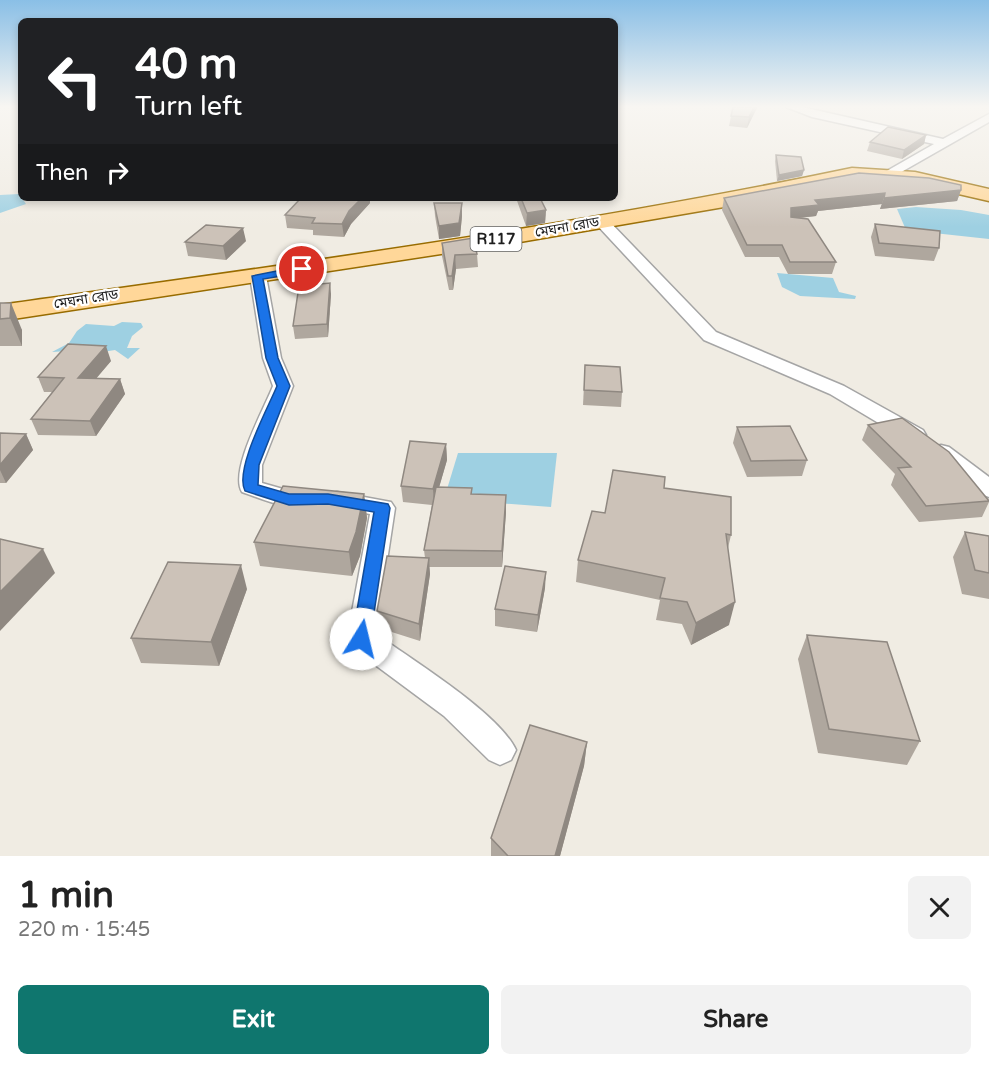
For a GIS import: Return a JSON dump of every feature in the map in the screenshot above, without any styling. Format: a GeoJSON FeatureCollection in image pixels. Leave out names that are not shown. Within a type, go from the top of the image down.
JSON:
{"type":"FeatureCollection","features":[{"type":"Feature","properties":{"kind":"main road","name":"মেঘনা রোড"},"geometry":{"type":"LineString","coordinates":[[2,314],[258,276],[724,201],[852,174],[889,175],[941,182],[989,195]]}},
{"type":"Feature","properties":{"kind":"street"},"geometry":{"type":"LineString","coordinates":[[889,175],[934,147]]}},
{"type":"Feature","properties":{"kind":"street"},"geometry":{"type":"LineString","coordinates":[[601,221],[711,336],[837,390],[893,420],[989,489]]}},
{"type":"Feature","properties":{"kind":"street"},"geometry":{"type":"LineString","coordinates":[[258,276],[272,358],[283,386],[251,465],[250,487],[289,499],[328,499],[383,508],[361,639],[455,707],[500,750]]}},
{"type":"Feature","properties":{"kind":"water"},"geometry":{"type":"Polygon","coordinates":[[[18,194],[18,201],[24,201],[26,204],[0,213],[0,195],[18,194]]]}},
{"type":"Feature","properties":{"kind":"water"},"geometry":{"type":"Polygon","coordinates":[[[916,207],[961,210],[989,215],[989,239],[906,230],[897,209],[916,207]]]}},
{"type":"Feature","properties":{"kind":"water"},"geometry":{"type":"Polygon","coordinates":[[[777,273],[833,278],[839,292],[856,296],[855,299],[800,296],[782,287],[777,273]]]}},
{"type":"Feature","properties":{"kind":"water"},"geometry":{"type":"Polygon","coordinates":[[[122,322],[141,323],[143,327],[132,336],[127,348],[140,348],[128,359],[115,350],[84,355],[68,351],[52,352],[69,343],[77,331],[86,324],[114,326],[122,322]]]}},
{"type":"Feature","properties":{"kind":"water"},"geometry":{"type":"Polygon","coordinates":[[[458,453],[557,453],[551,507],[444,499],[458,453]]]}},
{"type":"Feature","properties":{"kind":"building"},"geometry":{"type":"Polygon","coordinates":[[[891,147],[908,147],[904,150],[891,147]]]}},
{"type":"Feature","properties":{"kind":"building"},"geometry":{"type":"Polygon","coordinates":[[[776,155],[801,157],[804,170],[779,175],[776,155]]]}},
{"type":"Feature","properties":{"kind":"building"},"geometry":{"type":"Polygon","coordinates":[[[859,173],[929,178],[961,185],[961,190],[884,198],[885,193],[815,200],[819,205],[791,208],[791,217],[808,219],[836,262],[790,262],[782,245],[747,245],[724,198],[859,173]]]}},
{"type":"Feature","properties":{"kind":"building"},"geometry":{"type":"Polygon","coordinates":[[[298,201],[359,201],[349,211],[342,224],[312,223],[315,218],[285,215],[298,201]]]}},
{"type":"Feature","properties":{"kind":"building"},"geometry":{"type":"Polygon","coordinates":[[[522,201],[542,201],[546,210],[527,213],[522,201]]]}},
{"type":"Feature","properties":{"kind":"building"},"geometry":{"type":"Polygon","coordinates":[[[434,203],[462,203],[459,223],[439,226],[434,203]]]}},
{"type":"Feature","properties":{"kind":"building"},"geometry":{"type":"Polygon","coordinates":[[[875,224],[940,231],[939,248],[879,243],[875,224]]]}},
{"type":"Feature","properties":{"kind":"building"},"geometry":{"type":"Polygon","coordinates":[[[206,225],[243,228],[223,246],[185,242],[206,225]]]}},
{"type":"Feature","properties":{"kind":"building"},"geometry":{"type":"Polygon","coordinates":[[[473,238],[477,254],[455,255],[452,276],[448,276],[442,243],[473,238]]]}},
{"type":"Feature","properties":{"kind":"building"},"geometry":{"type":"Polygon","coordinates":[[[330,283],[327,324],[293,326],[299,286],[330,283]]]}},
{"type":"Feature","properties":{"kind":"building"},"geometry":{"type":"Polygon","coordinates":[[[0,303],[11,303],[10,318],[0,319],[0,303]]]}},
{"type":"Feature","properties":{"kind":"building"},"geometry":{"type":"Polygon","coordinates":[[[68,344],[106,346],[78,378],[120,379],[90,421],[31,419],[64,378],[38,377],[68,344]]]}},
{"type":"Feature","properties":{"kind":"building"},"geometry":{"type":"Polygon","coordinates":[[[585,365],[620,367],[622,392],[584,390],[585,365]]]}},
{"type":"Feature","properties":{"kind":"building"},"geometry":{"type":"Polygon","coordinates":[[[902,418],[949,452],[989,501],[926,506],[898,468],[911,467],[868,425],[902,418]]]}},
{"type":"Feature","properties":{"kind":"building"},"geometry":{"type":"Polygon","coordinates":[[[790,426],[807,460],[751,461],[737,427],[790,426]]]}},
{"type":"Feature","properties":{"kind":"building"},"geometry":{"type":"Polygon","coordinates":[[[0,433],[26,434],[0,465],[0,433]]]}},
{"type":"Feature","properties":{"kind":"building"},"geometry":{"type":"Polygon","coordinates":[[[410,441],[446,444],[433,489],[401,486],[410,441]]]}},
{"type":"Feature","properties":{"kind":"building"},"geometry":{"type":"Polygon","coordinates":[[[613,470],[665,477],[664,488],[731,497],[731,535],[726,534],[735,602],[696,623],[687,602],[660,598],[665,578],[578,560],[592,511],[605,513],[613,470]]]}},
{"type":"Feature","properties":{"kind":"building"},"geometry":{"type":"Polygon","coordinates":[[[283,486],[364,494],[349,552],[254,542],[283,486]]]}},
{"type":"Feature","properties":{"kind":"building"},"geometry":{"type":"Polygon","coordinates":[[[436,487],[472,488],[471,494],[506,495],[502,551],[424,550],[436,487]]]}},
{"type":"Feature","properties":{"kind":"building"},"geometry":{"type":"Polygon","coordinates":[[[965,532],[989,536],[989,573],[975,570],[965,532]]]}},
{"type":"Feature","properties":{"kind":"building"},"geometry":{"type":"Polygon","coordinates":[[[0,539],[43,549],[0,592],[0,539]]]}},
{"type":"Feature","properties":{"kind":"building"},"geometry":{"type":"Polygon","coordinates":[[[387,556],[429,558],[419,624],[377,611],[387,556]]]}},
{"type":"Feature","properties":{"kind":"building"},"geometry":{"type":"Polygon","coordinates":[[[168,562],[241,565],[211,642],[131,638],[168,562]]]}},
{"type":"Feature","properties":{"kind":"building"},"geometry":{"type":"Polygon","coordinates":[[[505,566],[546,572],[538,615],[495,609],[505,566]]]}},
{"type":"Feature","properties":{"kind":"building"},"geometry":{"type":"Polygon","coordinates":[[[807,635],[887,642],[920,741],[829,729],[807,635]]]}},
{"type":"Feature","properties":{"kind":"building"},"geometry":{"type":"Polygon","coordinates":[[[530,725],[587,742],[555,856],[508,856],[491,838],[530,725]]]}},
{"type":"Feature","properties":{"kind":"route"},"geometry":{"type":"LineString","coordinates":[[302,269],[258,276],[272,358],[283,386],[251,465],[250,487],[289,499],[328,499],[383,508],[361,639]]}}]}
